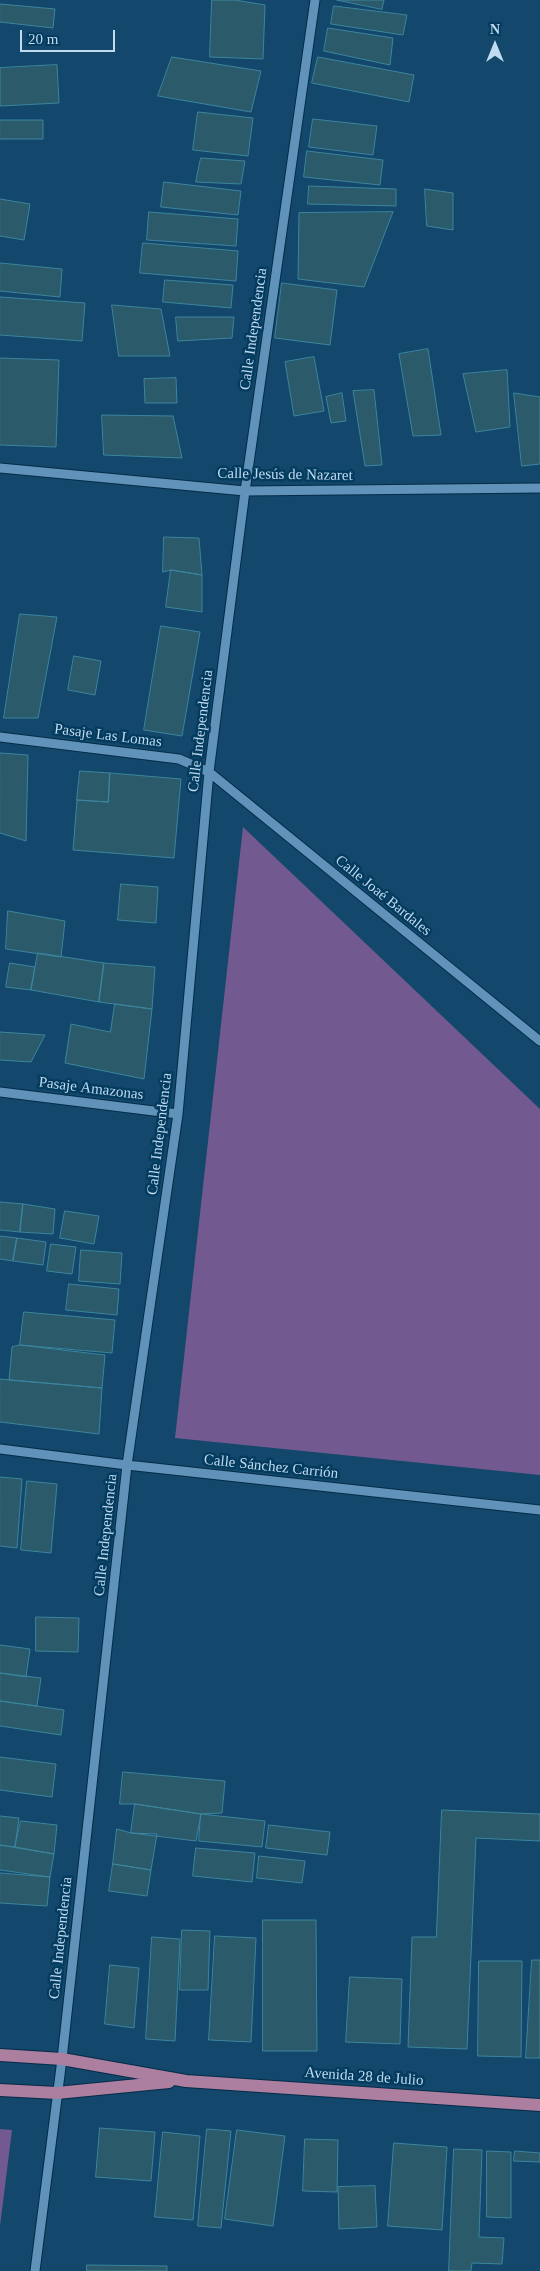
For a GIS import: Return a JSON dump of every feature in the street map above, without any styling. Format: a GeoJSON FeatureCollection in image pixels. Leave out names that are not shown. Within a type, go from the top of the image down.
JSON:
{"type":"FeatureCollection","features":[{"type":"Feature","properties":{"kind":"main road","name":"Avenida 28 de Julio"},"geometry":{"type":"LineString","coordinates":[[0,2056],[62,2059],[186,2081],[540,2105]]}},
{"type":"Feature","properties":{"kind":"main road","name":"Avenida 28 de Julio"},"geometry":{"type":"LineString","coordinates":[[0,2090],[57,2093],[186,2081]]}},
{"type":"Feature","properties":{"kind":"street","name":"Calle Independencia"},"geometry":{"type":"LineString","coordinates":[[35,2271],[62,2059],[127,1466],[178,1114],[209,772],[245,491],[315,0]]}},
{"type":"Feature","properties":{"kind":"street","name":"Calle Jesús de Nazaret"},"geometry":{"type":"LineString","coordinates":[[0,468],[245,491],[540,488]]}},
{"type":"Feature","properties":{"kind":"street","name":"Pasaje Las Lomas"},"geometry":{"type":"LineString","coordinates":[[0,737],[179,758],[209,772]]}},
{"type":"Feature","properties":{"kind":"street","name":"Calle Joaé Bardales"},"geometry":{"type":"LineString","coordinates":[[209,772],[540,1041]]}},
{"type":"Feature","properties":{"kind":"street","name":"Pasaje Amazonas"},"geometry":{"type":"LineString","coordinates":[[0,1092],[178,1114]]}},
{"type":"Feature","properties":{"kind":"street","name":"Calle Sánchez Carrión"},"geometry":{"type":"LineString","coordinates":[[0,1449],[127,1466],[540,1510]]}},
{"type":"Feature","properties":{"kind":"shaded area"},"geometry":{"type":"Polygon","coordinates":[[[243,827],[540,1109],[540,1475],[175,1438],[243,827]]]}},
{"type":"Feature","properties":{"kind":"shaded area"},"geometry":{"type":"Polygon","coordinates":[[[0,2129],[12,2130],[0,2226],[0,2129]]]}},
{"type":"Feature","properties":{"kind":"building"},"geometry":{"type":"Polygon","coordinates":[[[212,0],[235,0],[265,5],[263,59],[210,57],[212,0]]]}},
{"type":"Feature","properties":{"kind":"building"},"geometry":{"type":"Polygon","coordinates":[[[337,0],[384,0],[382,9],[337,0]]]}},
{"type":"Feature","properties":{"kind":"building"},"geometry":{"type":"Polygon","coordinates":[[[0,4],[55,9],[53,28],[0,22],[0,4]]]}},
{"type":"Feature","properties":{"kind":"building"},"geometry":{"type":"Polygon","coordinates":[[[334,6],[407,15],[403,35],[331,24],[334,6]]]}},
{"type":"Feature","properties":{"kind":"building"},"geometry":{"type":"Polygon","coordinates":[[[328,28],[393,38],[390,65],[324,51],[328,28]]]}},
{"type":"Feature","properties":{"kind":"building"},"geometry":{"type":"Polygon","coordinates":[[[172,57],[261,71],[251,112],[158,96],[172,57]]]}},
{"type":"Feature","properties":{"kind":"building"},"geometry":{"type":"Polygon","coordinates":[[[318,57],[414,75],[409,102],[312,83],[318,57]]]}},
{"type":"Feature","properties":{"kind":"building"},"geometry":{"type":"Polygon","coordinates":[[[57,65],[59,103],[0,106],[0,68],[57,65]]]}},
{"type":"Feature","properties":{"kind":"building"},"geometry":{"type":"Polygon","coordinates":[[[198,112],[253,118],[248,156],[193,150],[198,112]]]}},
{"type":"Feature","properties":{"kind":"building"},"geometry":{"type":"Polygon","coordinates":[[[313,119],[377,126],[373,155],[309,147],[313,119]]]}},
{"type":"Feature","properties":{"kind":"building"},"geometry":{"type":"Polygon","coordinates":[[[0,120],[43,120],[43,139],[0,139],[0,120]]]}},
{"type":"Feature","properties":{"kind":"building"},"geometry":{"type":"Polygon","coordinates":[[[307,151],[383,160],[380,185],[304,177],[307,151]]]}},
{"type":"Feature","properties":{"kind":"building"},"geometry":{"type":"Polygon","coordinates":[[[201,158],[245,161],[241,184],[196,182],[201,158]]]}},
{"type":"Feature","properties":{"kind":"building"},"geometry":{"type":"Polygon","coordinates":[[[164,182],[241,191],[238,215],[161,207],[164,182]]]}},
{"type":"Feature","properties":{"kind":"building"},"geometry":{"type":"Polygon","coordinates":[[[309,186],[396,189],[396,206],[308,204],[309,186]]]}},
{"type":"Feature","properties":{"kind":"building"},"geometry":{"type":"Polygon","coordinates":[[[425,189],[453,193],[453,230],[427,226],[425,189]]]}},
{"type":"Feature","properties":{"kind":"building"},"geometry":{"type":"Polygon","coordinates":[[[0,199],[30,204],[24,240],[0,236],[0,199]]]}},
{"type":"Feature","properties":{"kind":"building"},"geometry":{"type":"Polygon","coordinates":[[[149,212],[238,219],[236,246],[147,240],[149,212]]]}},
{"type":"Feature","properties":{"kind":"building"},"geometry":{"type":"Polygon","coordinates":[[[393,212],[364,287],[298,279],[299,213],[393,212]]]}},
{"type":"Feature","properties":{"kind":"building"},"geometry":{"type":"Polygon","coordinates":[[[143,243],[238,251],[236,281],[140,273],[143,243]]]}},
{"type":"Feature","properties":{"kind":"building"},"geometry":{"type":"Polygon","coordinates":[[[0,263],[62,269],[60,297],[0,291],[0,263]]]}},
{"type":"Feature","properties":{"kind":"building"},"geometry":{"type":"Polygon","coordinates":[[[165,280],[233,285],[231,308],[163,302],[165,280]]]}},
{"type":"Feature","properties":{"kind":"building"},"geometry":{"type":"Polygon","coordinates":[[[282,283],[337,290],[330,345],[275,338],[282,283]]]}},
{"type":"Feature","properties":{"kind":"building"},"geometry":{"type":"Polygon","coordinates":[[[0,297],[85,303],[82,341],[0,335],[0,297]]]}},
{"type":"Feature","properties":{"kind":"building"},"geometry":{"type":"Polygon","coordinates":[[[112,305],[161,309],[170,356],[119,356],[112,305]]]}},
{"type":"Feature","properties":{"kind":"building"},"geometry":{"type":"Polygon","coordinates":[[[176,317],[234,317],[232,338],[178,341],[176,317]]]}},
{"type":"Feature","properties":{"kind":"building"},"geometry":{"type":"Polygon","coordinates":[[[428,349],[441,435],[413,436],[399,354],[428,349]]]}},
{"type":"Feature","properties":{"kind":"building"},"geometry":{"type":"Polygon","coordinates":[[[314,357],[324,411],[294,416],[285,362],[314,357]]]}},
{"type":"Feature","properties":{"kind":"building"},"geometry":{"type":"Polygon","coordinates":[[[0,358],[59,360],[56,447],[0,445],[0,358]]]}},
{"type":"Feature","properties":{"kind":"building"},"geometry":{"type":"Polygon","coordinates":[[[507,370],[510,427],[476,432],[463,374],[507,370]]]}},
{"type":"Feature","properties":{"kind":"building"},"geometry":{"type":"Polygon","coordinates":[[[176,378],[177,403],[145,403],[144,379],[176,378]]]}},
{"type":"Feature","properties":{"kind":"building"},"geometry":{"type":"Polygon","coordinates":[[[374,390],[382,465],[365,466],[353,391],[374,390]]]}},
{"type":"Feature","properties":{"kind":"building"},"geometry":{"type":"Polygon","coordinates":[[[342,393],[346,421],[331,423],[326,397],[342,393]]]}},
{"type":"Feature","properties":{"kind":"building"},"geometry":{"type":"Polygon","coordinates":[[[514,393],[540,397],[540,464],[522,466],[514,393]]]}},
{"type":"Feature","properties":{"kind":"building"},"geometry":{"type":"Polygon","coordinates":[[[102,415],[173,416],[182,458],[104,455],[102,415]]]}},
{"type":"Feature","properties":{"kind":"building"},"geometry":{"type":"Polygon","coordinates":[[[164,537],[199,538],[202,575],[171,570],[163,572],[164,537]]]}},
{"type":"Feature","properties":{"kind":"building"},"geometry":{"type":"Polygon","coordinates":[[[171,570],[202,575],[202,612],[166,607],[171,570]]]}},
{"type":"Feature","properties":{"kind":"building"},"geometry":{"type":"Polygon","coordinates":[[[20,614],[57,617],[38,718],[4,718],[20,614]]]}},
{"type":"Feature","properties":{"kind":"building"},"geometry":{"type":"Polygon","coordinates":[[[161,626],[200,632],[182,736],[144,730],[161,626]]]}},
{"type":"Feature","properties":{"kind":"building"},"geometry":{"type":"Polygon","coordinates":[[[74,656],[101,661],[95,695],[68,690],[74,656]]]}},
{"type":"Feature","properties":{"kind":"building"},"geometry":{"type":"Polygon","coordinates":[[[0,753],[28,755],[26,841],[0,833],[0,753]]]}},
{"type":"Feature","properties":{"kind":"building"},"geometry":{"type":"Polygon","coordinates":[[[80,771],[110,773],[108,802],[77,800],[80,771]]]}},
{"type":"Feature","properties":{"kind":"building"},"geometry":{"type":"Polygon","coordinates":[[[110,773],[181,779],[174,858],[73,850],[77,800],[108,802],[110,773]]]}},
{"type":"Feature","properties":{"kind":"building"},"geometry":{"type":"Polygon","coordinates":[[[121,884],[158,887],[156,923],[118,920],[121,884]]]}},
{"type":"Feature","properties":{"kind":"building"},"geometry":{"type":"Polygon","coordinates":[[[8,911],[65,921],[61,957],[6,949],[8,911]]]}},
{"type":"Feature","properties":{"kind":"building"},"geometry":{"type":"Polygon","coordinates":[[[38,953],[104,963],[99,1002],[31,990],[38,953]]]}},
{"type":"Feature","properties":{"kind":"building"},"geometry":{"type":"Polygon","coordinates":[[[10,963],[35,967],[31,990],[6,987],[10,963]]]}},
{"type":"Feature","properties":{"kind":"building"},"geometry":{"type":"Polygon","coordinates":[[[104,963],[155,967],[152,1009],[99,1002],[104,963]]]}},
{"type":"Feature","properties":{"kind":"building"},"geometry":{"type":"Polygon","coordinates":[[[115,1004],[152,1009],[144,1079],[65,1063],[71,1024],[110,1032],[115,1004]]]}},
{"type":"Feature","properties":{"kind":"building"},"geometry":{"type":"Polygon","coordinates":[[[0,1032],[45,1035],[31,1062],[0,1060],[0,1032]]]}},
{"type":"Feature","properties":{"kind":"building"},"geometry":{"type":"Polygon","coordinates":[[[0,1202],[23,1204],[20,1232],[0,1230],[0,1202]]]}},
{"type":"Feature","properties":{"kind":"building"},"geometry":{"type":"Polygon","coordinates":[[[23,1204],[55,1209],[53,1234],[20,1232],[23,1204]]]}},
{"type":"Feature","properties":{"kind":"building"},"geometry":{"type":"Polygon","coordinates":[[[65,1211],[99,1216],[94,1244],[60,1238],[65,1211]]]}},
{"type":"Feature","properties":{"kind":"building"},"geometry":{"type":"Polygon","coordinates":[[[0,1236],[17,1238],[13,1261],[0,1259],[0,1236]]]}},
{"type":"Feature","properties":{"kind":"building"},"geometry":{"type":"Polygon","coordinates":[[[17,1238],[46,1242],[43,1265],[13,1261],[17,1238]]]}},
{"type":"Feature","properties":{"kind":"building"},"geometry":{"type":"Polygon","coordinates":[[[51,1244],[76,1247],[72,1274],[47,1271],[51,1244]]]}},
{"type":"Feature","properties":{"kind":"building"},"geometry":{"type":"Polygon","coordinates":[[[81,1250],[122,1253],[120,1284],[79,1281],[81,1250]]]}},
{"type":"Feature","properties":{"kind":"building"},"geometry":{"type":"Polygon","coordinates":[[[69,1284],[119,1289],[117,1315],[66,1310],[69,1284]]]}},
{"type":"Feature","properties":{"kind":"building"},"geometry":{"type":"Polygon","coordinates":[[[24,1312],[115,1320],[112,1353],[20,1345],[24,1312]]]}},
{"type":"Feature","properties":{"kind":"building"},"geometry":{"type":"Polygon","coordinates":[[[20,1345],[105,1355],[102,1388],[9,1380],[12,1347],[20,1345]]]}},
{"type":"Feature","properties":{"kind":"building"},"geometry":{"type":"Polygon","coordinates":[[[0,1379],[102,1388],[99,1434],[0,1422],[0,1379]]]}},
{"type":"Feature","properties":{"kind":"building"},"geometry":{"type":"Polygon","coordinates":[[[0,1477],[22,1479],[17,1548],[0,1546],[0,1477]]]}},
{"type":"Feature","properties":{"kind":"building"},"geometry":{"type":"Polygon","coordinates":[[[27,1481],[57,1484],[51,1553],[21,1550],[27,1481]]]}},
{"type":"Feature","properties":{"kind":"building"},"geometry":{"type":"Polygon","coordinates":[[[36,1617],[79,1618],[78,1652],[36,1651],[36,1617]]]}},
{"type":"Feature","properties":{"kind":"building"},"geometry":{"type":"Polygon","coordinates":[[[0,1645],[30,1649],[26,1677],[0,1673],[0,1645]]]}},
{"type":"Feature","properties":{"kind":"building"},"geometry":{"type":"Polygon","coordinates":[[[0,1673],[41,1678],[37,1706],[0,1701],[0,1673]]]}},
{"type":"Feature","properties":{"kind":"building"},"geometry":{"type":"Polygon","coordinates":[[[0,1701],[64,1710],[61,1735],[0,1726],[0,1701]]]}},
{"type":"Feature","properties":{"kind":"building"},"geometry":{"type":"Polygon","coordinates":[[[0,1757],[56,1764],[52,1797],[0,1790],[0,1757]]]}},
{"type":"Feature","properties":{"kind":"building"},"geometry":{"type":"Polygon","coordinates":[[[123,1772],[225,1781],[222,1813],[201,1814],[135,1804],[120,1804],[123,1772]]]}},
{"type":"Feature","properties":{"kind":"building"},"geometry":{"type":"Polygon","coordinates":[[[135,1804],[201,1814],[196,1841],[131,1833],[135,1804]]]}},
{"type":"Feature","properties":{"kind":"building"},"geometry":{"type":"Polygon","coordinates":[[[442,1810],[540,1814],[540,1841],[476,1838],[467,2049],[408,2047],[412,1937],[436,1937],[442,1810]]]}},
{"type":"Feature","properties":{"kind":"building"},"geometry":{"type":"Polygon","coordinates":[[[201,1814],[265,1821],[262,1847],[199,1841],[201,1814]]]}},
{"type":"Feature","properties":{"kind":"building"},"geometry":{"type":"Polygon","coordinates":[[[0,1816],[19,1818],[15,1847],[0,1845],[0,1816]]]}},
{"type":"Feature","properties":{"kind":"building"},"geometry":{"type":"Polygon","coordinates":[[[21,1821],[57,1825],[54,1854],[15,1847],[21,1821]]]}},
{"type":"Feature","properties":{"kind":"building"},"geometry":{"type":"Polygon","coordinates":[[[269,1825],[330,1832],[327,1855],[266,1848],[269,1825]]]}},
{"type":"Feature","properties":{"kind":"building"},"geometry":{"type":"Polygon","coordinates":[[[117,1829],[131,1833],[157,1834],[151,1870],[113,1864],[117,1829]]]}},
{"type":"Feature","properties":{"kind":"building"},"geometry":{"type":"Polygon","coordinates":[[[0,1845],[54,1854],[50,1877],[0,1870],[0,1845]]]}},
{"type":"Feature","properties":{"kind":"building"},"geometry":{"type":"Polygon","coordinates":[[[196,1848],[255,1853],[252,1882],[193,1876],[196,1848]]]}},
{"type":"Feature","properties":{"kind":"building"},"geometry":{"type":"Polygon","coordinates":[[[259,1856],[305,1861],[302,1883],[257,1878],[259,1856]]]}},
{"type":"Feature","properties":{"kind":"building"},"geometry":{"type":"Polygon","coordinates":[[[113,1864],[151,1870],[147,1896],[109,1891],[113,1864]]]}},
{"type":"Feature","properties":{"kind":"building"},"geometry":{"type":"Polygon","coordinates":[[[0,1873],[50,1877],[47,1906],[0,1903],[0,1873]]]}},
{"type":"Feature","properties":{"kind":"building"},"geometry":{"type":"Polygon","coordinates":[[[263,1920],[316,1920],[317,2051],[263,2051],[263,1920]]]}},
{"type":"Feature","properties":{"kind":"building"},"geometry":{"type":"Polygon","coordinates":[[[182,1930],[210,1931],[208,1990],[180,1990],[182,1930]]]}},
{"type":"Feature","properties":{"kind":"building"},"geometry":{"type":"Polygon","coordinates":[[[215,1936],[256,1938],[251,2042],[209,2040],[215,1936]]]}},
{"type":"Feature","properties":{"kind":"building"},"geometry":{"type":"Polygon","coordinates":[[[152,1937],[180,1939],[175,2041],[146,2039],[152,1937]]]}},
{"type":"Feature","properties":{"kind":"building"},"geometry":{"type":"Polygon","coordinates":[[[532,1960],[540,1960],[540,2058],[526,2058],[532,1960]]]}},
{"type":"Feature","properties":{"kind":"building"},"geometry":{"type":"Polygon","coordinates":[[[479,1961],[522,1961],[521,2057],[478,2056],[479,1961]]]}},
{"type":"Feature","properties":{"kind":"building"},"geometry":{"type":"Polygon","coordinates":[[[110,1965],[139,1968],[134,2028],[105,2024],[110,1965]]]}},
{"type":"Feature","properties":{"kind":"building"},"geometry":{"type":"Polygon","coordinates":[[[350,1977],[402,1979],[400,2044],[346,2042],[350,1977]]]}},
{"type":"Feature","properties":{"kind":"building"},"geometry":{"type":"Polygon","coordinates":[[[100,2128],[155,2132],[151,2181],[96,2177],[100,2128]]]}},
{"type":"Feature","properties":{"kind":"building"},"geometry":{"type":"Polygon","coordinates":[[[207,2129],[231,2131],[221,2228],[198,2226],[207,2129]]]}},
{"type":"Feature","properties":{"kind":"building"},"geometry":{"type":"Polygon","coordinates":[[[237,2130],[285,2136],[273,2226],[225,2219],[237,2130]]]}},
{"type":"Feature","properties":{"kind":"building"},"geometry":{"type":"Polygon","coordinates":[[[163,2132],[200,2136],[193,2220],[155,2217],[163,2132]]]}},
{"type":"Feature","properties":{"kind":"building"},"geometry":{"type":"Polygon","coordinates":[[[305,2139],[338,2140],[337,2192],[303,2191],[305,2139]]]}},
{"type":"Feature","properties":{"kind":"building"},"geometry":{"type":"Polygon","coordinates":[[[394,2143],[447,2147],[442,2230],[388,2226],[394,2143]]]}},
{"type":"Feature","properties":{"kind":"building"},"geometry":{"type":"Polygon","coordinates":[[[454,2149],[482,2150],[479,2237],[504,2238],[502,2264],[472,2263],[471,2271],[449,2271],[454,2149]]]}},
{"type":"Feature","properties":{"kind":"building"},"geometry":{"type":"Polygon","coordinates":[[[487,2151],[511,2152],[511,2218],[487,2217],[487,2151]]]}},
{"type":"Feature","properties":{"kind":"building"},"geometry":{"type":"Polygon","coordinates":[[[515,2151],[540,2153],[540,2162],[514,2161],[515,2151]]]}},
{"type":"Feature","properties":{"kind":"building"},"geometry":{"type":"Polygon","coordinates":[[[375,2186],[377,2227],[339,2229],[338,2187],[375,2186]]]}},
{"type":"Feature","properties":{"kind":"building"},"geometry":{"type":"Polygon","coordinates":[[[87,2265],[167,2266],[167,2271],[87,2271],[87,2265]]]}}]}
